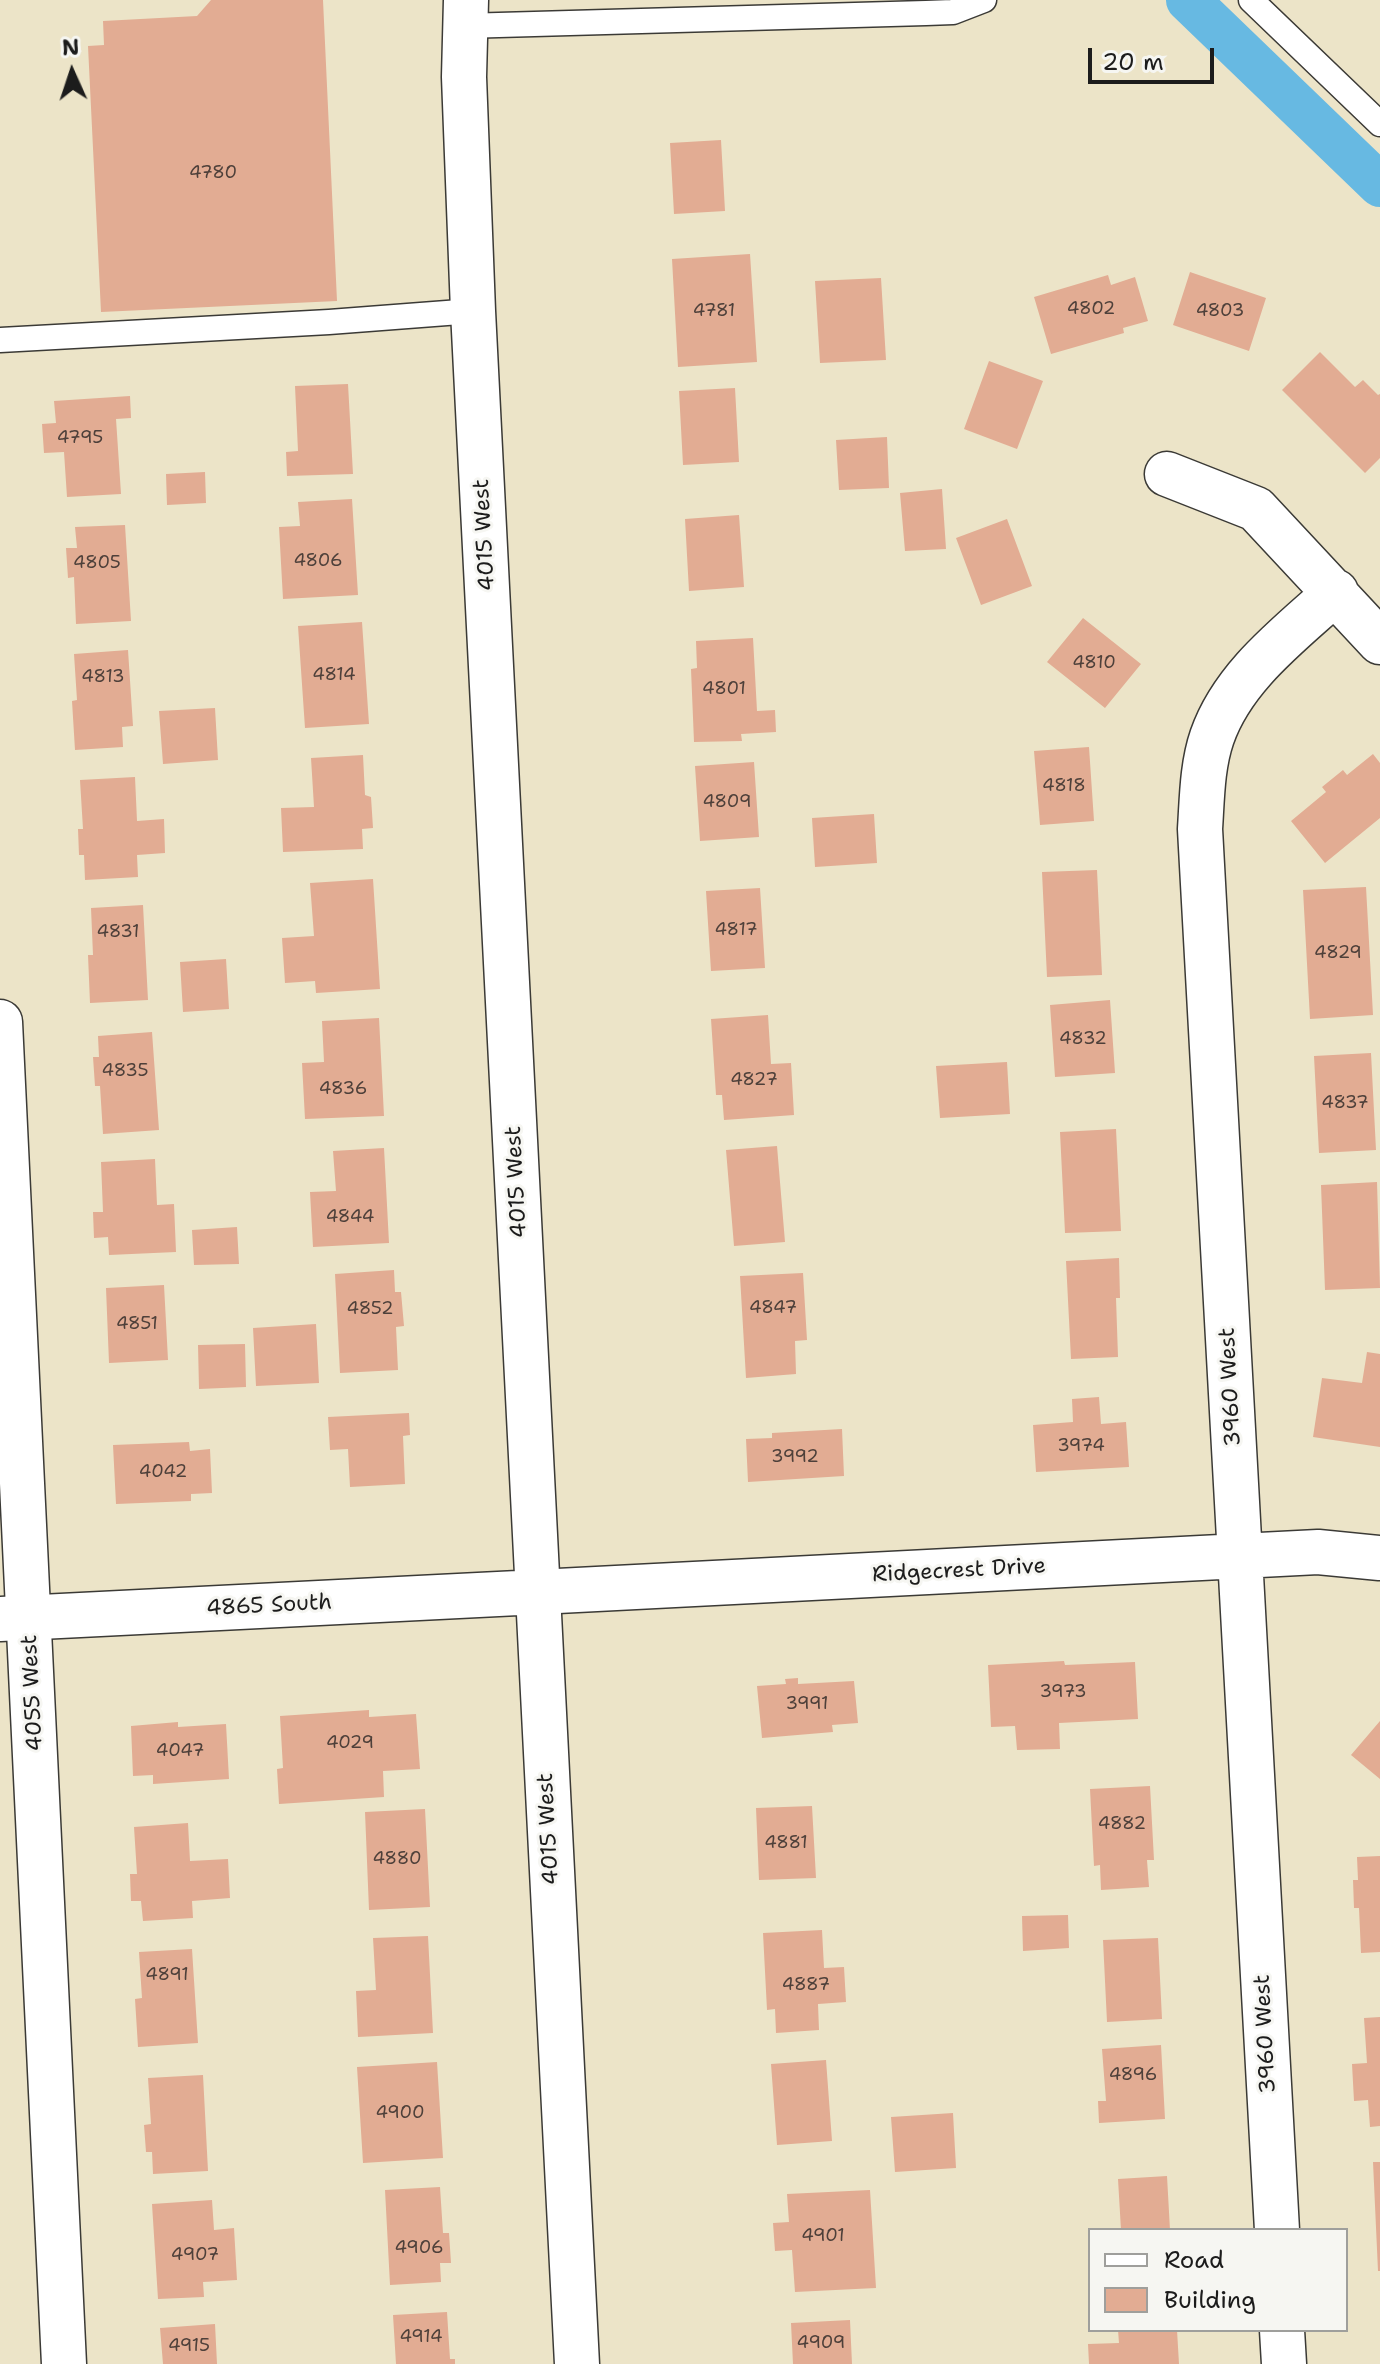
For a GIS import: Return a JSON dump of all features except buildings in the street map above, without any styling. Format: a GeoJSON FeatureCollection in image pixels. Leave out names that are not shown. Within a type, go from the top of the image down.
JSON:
{"type":"FeatureCollection","features":[{"type":"Feature","properties":{"kind":"street","name":"4015 West"},"geometry":{"type":"LineString","coordinates":[[464,13],[473,311],[577,2364]]}},
{"type":"Feature","properties":{"kind":"street"},"geometry":{"type":"LineString","coordinates":[[1167,474],[1256,509],[1380,642]]}},
{"type":"Feature","properties":{"kind":"street","name":"3960 West"},"geometry":{"type":"LineString","coordinates":[[1277,2228],[1200,829],[1202,781],[1212,736],[1233,696],[1261,660],[1336,592]]}},
{"type":"Feature","properties":{"kind":"street","name":"4055 West"},"geometry":{"type":"LineString","coordinates":[[0,1022],[15,1618],[64,2364]]}},
{"type":"Feature","properties":{"kind":"street","name":"Ridgecrest Drive"},"geometry":{"type":"LineString","coordinates":[[538,1592],[1318,1552],[1380,1558]]}},
{"type":"Feature","properties":{"kind":"street","name":"4865 South"},"geometry":{"type":"LineString","coordinates":[[15,1618],[538,1592]]}},
{"type":"Feature","properties":{"kind":"street"},"geometry":{"type":"LineString","coordinates":[[1282,2332],[1284,2364]]}},
{"type":"Feature","properties":{"kind":"lane"},"geometry":{"type":"LineString","coordinates":[[464,13],[927,7],[953,12],[984,0]]}},
{"type":"Feature","properties":{"kind":"lane"},"geometry":{"type":"LineString","coordinates":[[1251,0],[1380,124]]}},
{"type":"Feature","properties":{"kind":"lane"},"geometry":{"type":"LineString","coordinates":[[0,340],[473,311]]}},
{"type":"Feature","properties":{"kind":"waterway"},"geometry":{"type":"LineString","coordinates":[[1188,0],[1380,185]]}}]}
